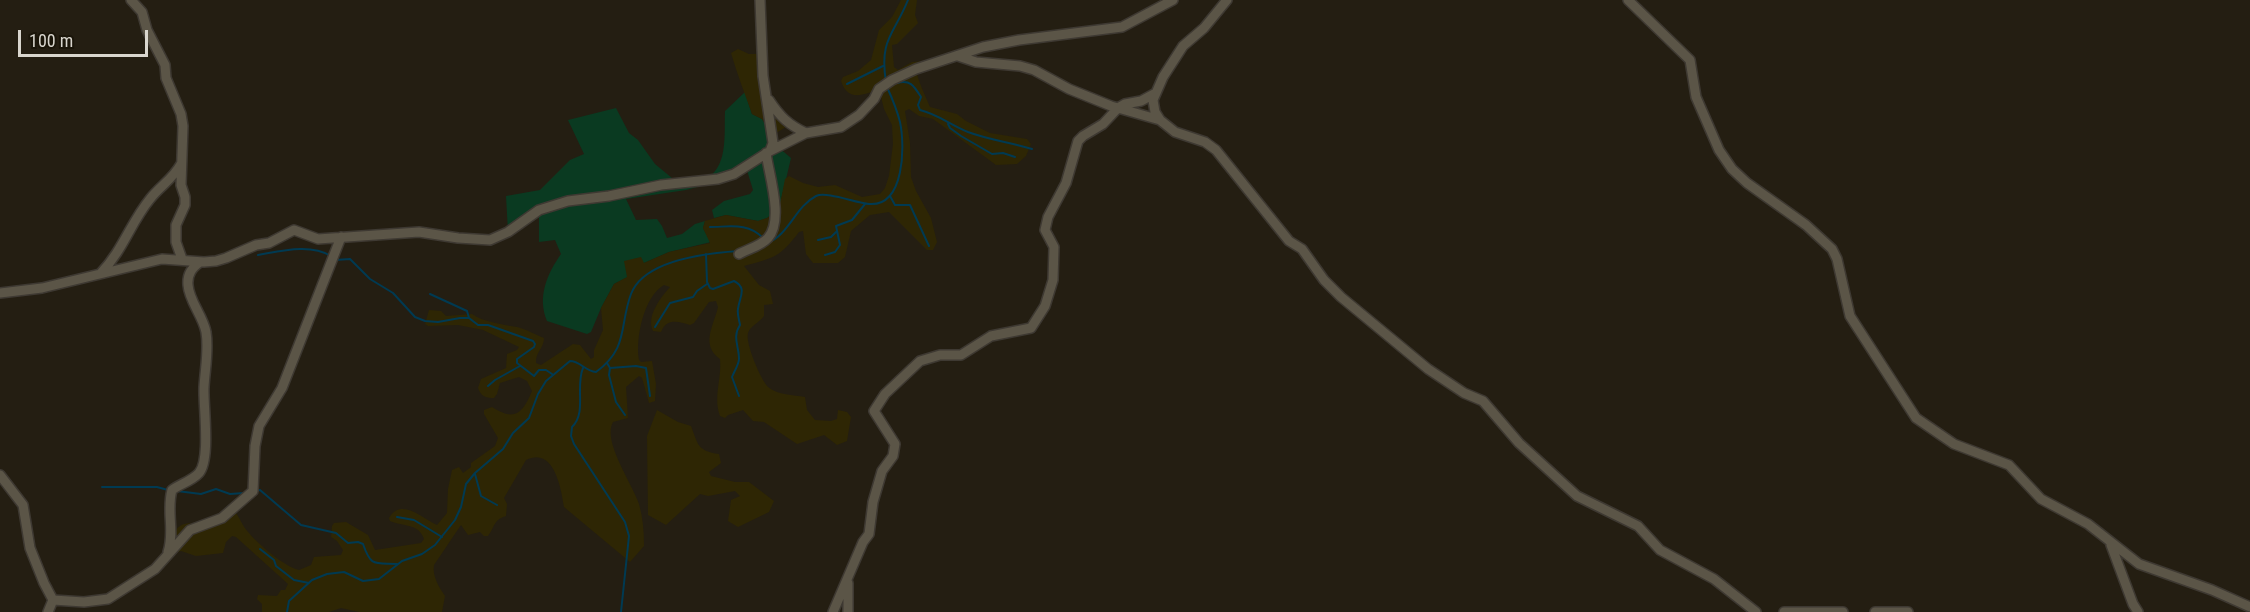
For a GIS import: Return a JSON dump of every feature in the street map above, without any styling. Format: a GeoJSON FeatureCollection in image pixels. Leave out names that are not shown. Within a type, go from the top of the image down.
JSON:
{"type":"FeatureCollection","features":[{"type":"Feature","properties":{"kind":"street"},"geometry":{"type":"LineString","coordinates":[[130,0],[142,12],[147,30],[165,65],[166,78],[181,114],[183,126],[181,185],[185,205],[176,225],[176,242],[182,259]]}},
{"type":"Feature","properties":{"kind":"street"},"geometry":{"type":"LineString","coordinates":[[739,254],[762,243],[770,236],[775,222],[768,152],[773,143],[760,48],[760,0]]}},
{"type":"Feature","properties":{"kind":"street"},"geometry":{"type":"LineString","coordinates":[[0,293],[42,288],[162,259],[200,262],[226,258],[256,245],[269,243],[286,232],[294,230],[318,239],[419,232],[490,240],[508,232],[539,210],[568,201],[609,196],[661,185],[718,179],[734,174],[768,152],[807,134],[841,127],[859,115],[874,99],[879,89],[916,69],[983,47],[1019,40],[1122,27],[1173,0]]}},
{"type":"Feature","properties":{"kind":"street"},"geometry":{"type":"LineString","coordinates":[[1160,120],[1152,105],[1154,94],[1183,46],[1204,28],[1227,0]]}},
{"type":"Feature","properties":{"kind":"street"},"geometry":{"type":"LineString","coordinates":[[1628,0],[1690,60],[1696,97],[1719,150],[1732,169],[1747,183],[1806,225],[1832,249],[1837,259],[1850,316],[1916,418],[1954,444],[2008,465],[2041,499],[2088,524],[2139,564],[2212,590],[2250,607]]}},
{"type":"Feature","properties":{"kind":"street"},"geometry":{"type":"LineString","coordinates":[[958,56],[976,62],[1020,66],[1034,70],[1069,88],[1118,108],[1160,120],[1175,132],[1205,142],[1216,150],[1289,241],[1302,249],[1324,280],[1341,297],[1428,369],[1464,393],[1483,401],[1519,443],[1577,496],[1638,526],[1660,550],[1714,579],[1756,612]]}},
{"type":"Feature","properties":{"kind":"street"},"geometry":{"type":"LineString","coordinates":[[833,612],[863,542],[869,534],[873,502],[882,471],[893,456],[895,444],[874,411],[885,394],[920,361],[940,355],[961,355],[992,336],[1031,328],[1045,306],[1053,280],[1054,247],[1045,230],[1048,216],[1066,183],[1075,148],[1083,136],[1103,124],[1118,108],[1141,101],[1154,94]]}},
{"type":"Feature","properties":{"kind":"street"},"geometry":{"type":"LineString","coordinates":[[766,97],[780,118],[807,134]]}},
{"type":"Feature","properties":{"kind":"street"},"geometry":{"type":"LineString","coordinates":[[101,273],[117,255],[149,199],[177,173],[182,162]]}},
{"type":"Feature","properties":{"kind":"street"},"geometry":{"type":"LineString","coordinates":[[53,600],[84,602],[108,598],[155,569],[190,530],[222,518],[253,491],[255,446],[259,426],[282,388],[341,237]]}},
{"type":"Feature","properties":{"kind":"street"},"geometry":{"type":"LineString","coordinates":[[166,556],[172,536],[169,500],[172,490],[199,474],[203,466],[207,419],[204,390],[206,333],[203,320],[188,287],[189,276],[200,262]]}},
{"type":"Feature","properties":{"kind":"street"},"geometry":{"type":"LineString","coordinates":[[0,475],[23,505],[30,548],[53,600]]}},
{"type":"Feature","properties":{"kind":"street"},"geometry":{"type":"LineString","coordinates":[[2110,543],[2133,604],[2139,612]]}},
{"type":"Feature","properties":{"kind":"street"},"geometry":{"type":"LineString","coordinates":[[848,578],[848,612]]}},
{"type":"Feature","properties":{"kind":"street"},"geometry":{"type":"LineString","coordinates":[[48,612],[53,600]]}},
{"type":"Feature","properties":{"kind":"street"},"geometry":{"type":"LineString","coordinates":[[1784,612],[1843,612]]}},
{"type":"Feature","properties":{"kind":"street"},"geometry":{"type":"LineString","coordinates":[[1875,612],[1908,612]]}},
{"type":"Feature","properties":{"kind":"green space"},"geometry":{"type":"Polygon","coordinates":[[[745,92],[752,114],[762,119],[778,147],[791,158],[779,209],[767,218],[758,221],[726,215],[714,218],[712,210],[724,201],[750,194],[753,190],[746,167],[712,183],[686,190],[626,199],[636,220],[657,219],[667,238],[682,234],[695,224],[705,221],[703,228],[711,242],[669,252],[644,263],[628,277],[614,284],[591,332],[587,334],[547,321],[543,295],[548,278],[561,254],[555,240],[539,242],[539,210],[508,232],[506,196],[540,190],[570,160],[584,154],[568,120],[616,108],[629,133],[638,140],[655,164],[678,183],[697,182],[711,175],[717,168],[723,150],[725,111],[745,92]]]}},
{"type":"Feature","properties":{"kind":"sand"},"geometry":{"type":"Polygon","coordinates":[[[901,0],[917,0],[915,15],[918,23],[897,44],[892,45],[894,67],[898,70],[912,62],[926,61],[928,65],[916,69],[930,107],[957,114],[990,133],[1027,139],[1031,144],[1026,156],[1017,164],[996,165],[933,119],[919,116],[909,109],[905,111],[910,143],[911,177],[931,218],[937,242],[933,250],[927,250],[889,212],[870,215],[851,231],[845,257],[838,263],[813,263],[806,254],[803,231],[799,232],[787,247],[776,255],[744,266],[759,285],[770,291],[773,304],[764,305],[764,316],[748,333],[751,353],[765,383],[776,392],[805,397],[807,410],[815,420],[831,421],[837,419],[838,410],[847,412],[851,417],[847,441],[837,445],[824,435],[797,444],[764,422],[753,421],[743,410],[725,418],[720,416],[717,394],[720,359],[711,348],[710,341],[718,307],[716,301],[709,302],[694,323],[690,325],[673,322],[666,324],[661,332],[653,331],[651,320],[653,314],[658,302],[670,287],[664,285],[651,298],[646,308],[638,341],[639,360],[641,362],[652,361],[656,384],[655,401],[649,403],[642,378],[639,376],[626,387],[628,418],[613,422],[611,430],[611,440],[639,504],[642,520],[644,546],[630,562],[564,507],[554,471],[550,464],[536,457],[526,460],[504,498],[507,504],[506,516],[496,522],[488,536],[480,532],[468,535],[461,525],[434,565],[435,577],[445,596],[442,612],[359,612],[341,608],[329,612],[262,612],[262,604],[257,599],[258,595],[277,596],[281,590],[285,590],[288,584],[236,537],[232,536],[226,542],[223,553],[196,556],[181,551],[166,556],[173,534],[181,525],[186,523],[203,526],[233,509],[259,543],[279,560],[299,570],[311,565],[314,557],[341,555],[343,550],[331,537],[334,523],[346,522],[368,535],[375,550],[421,543],[424,539],[418,530],[390,521],[389,518],[399,509],[406,509],[437,525],[447,513],[452,470],[459,467],[463,473],[471,467],[471,463],[495,446],[498,438],[484,410],[492,407],[506,414],[516,413],[525,406],[532,391],[527,381],[519,377],[500,383],[494,398],[482,395],[478,388],[481,379],[506,368],[507,354],[519,347],[483,330],[458,325],[428,326],[425,324],[429,310],[441,311],[446,316],[472,314],[488,321],[520,328],[544,338],[536,359],[536,363],[541,365],[573,344],[580,345],[591,359],[594,357],[594,350],[603,330],[601,308],[614,284],[627,277],[624,261],[641,257],[644,263],[669,252],[710,243],[703,228],[705,221],[726,215],[758,221],[767,218],[779,209],[785,179],[789,176],[818,187],[835,185],[862,197],[880,194],[889,176],[893,144],[892,125],[884,109],[879,89],[862,95],[852,94],[844,88],[841,81],[843,77],[858,71],[871,60],[879,30],[892,17],[901,0]]]}},
{"type":"Feature","properties":{"kind":"sand"},"geometry":{"type":"Polygon","coordinates":[[[738,49],[749,54],[761,54],[766,97],[789,125],[773,135],[762,119],[752,114],[731,53],[738,49]]]}},
{"type":"Feature","properties":{"kind":"sand"},"geometry":{"type":"Polygon","coordinates":[[[657,410],[678,422],[691,426],[702,449],[719,454],[721,463],[709,472],[711,476],[735,482],[749,482],[774,501],[769,512],[738,527],[728,521],[731,500],[740,496],[735,491],[708,496],[700,494],[666,525],[648,515],[647,436],[657,410]]]}},
{"type":"Feature","properties":{"kind":"waterway"},"geometry":{"type":"LineString","coordinates":[[886,82],[884,68],[886,46],[908,0]]}},
{"type":"Feature","properties":{"kind":"waterway"},"geometry":{"type":"LineString","coordinates":[[847,84],[883,66]]}},
{"type":"Feature","properties":{"kind":"waterway"},"geometry":{"type":"LineString","coordinates":[[897,83],[905,82],[914,87],[921,97],[918,105],[920,110],[968,132],[1032,149]]}},
{"type":"Feature","properties":{"kind":"waterway"},"geometry":{"type":"LineString","coordinates":[[767,243],[781,234],[803,207],[816,196],[827,195],[869,204],[881,202],[890,196],[900,173],[902,132],[887,87]]}},
{"type":"Feature","properties":{"kind":"waterway"},"geometry":{"type":"LineString","coordinates":[[948,124],[961,136],[992,154],[1003,153],[1015,157]]}},
{"type":"Feature","properties":{"kind":"waterway"},"geometry":{"type":"LineString","coordinates":[[890,196],[895,205],[910,205],[929,246]]}},
{"type":"Feature","properties":{"kind":"waterway"},"geometry":{"type":"LineString","coordinates":[[825,255],[835,252],[840,245],[836,226],[852,220],[865,204]]}},
{"type":"Feature","properties":{"kind":"waterway"},"geometry":{"type":"LineString","coordinates":[[710,227],[745,227],[763,238]]}},
{"type":"Feature","properties":{"kind":"waterway"},"geometry":{"type":"LineString","coordinates":[[818,240],[831,237],[836,232]]}},
{"type":"Feature","properties":{"kind":"waterway"},"geometry":{"type":"LineString","coordinates":[[258,255],[305,249],[331,256]]}},
{"type":"Feature","properties":{"kind":"waterway"},"geometry":{"type":"LineString","coordinates":[[287,612],[289,601],[312,580],[327,574],[344,572],[363,581],[379,579],[402,561],[422,554],[435,545],[455,520],[461,507],[466,484],[475,473],[503,449],[513,433],[529,418],[538,394],[546,381],[570,361],[596,372],[614,354],[621,336],[627,306],[638,282],[649,273],[678,260],[739,251]]}},
{"type":"Feature","properties":{"kind":"waterway"},"geometry":{"type":"LineString","coordinates":[[706,254],[707,282],[710,288],[734,281],[742,290],[738,311],[740,325],[736,338],[739,361],[732,377],[739,396]]}},
{"type":"Feature","properties":{"kind":"waterway"},"geometry":{"type":"LineString","coordinates":[[335,260],[350,259],[370,279],[393,293],[415,317],[438,322],[469,318],[478,325],[488,325],[533,341],[534,347],[517,359],[517,363],[534,376],[539,370],[546,370],[552,374]]}},
{"type":"Feature","properties":{"kind":"waterway"},"geometry":{"type":"LineString","coordinates":[[655,327],[670,303],[693,297],[707,284]]}},
{"type":"Feature","properties":{"kind":"waterway"},"geometry":{"type":"LineString","coordinates":[[430,294],[467,311],[469,318]]}},
{"type":"Feature","properties":{"kind":"waterway"},"geometry":{"type":"LineString","coordinates":[[607,363],[610,368],[636,366],[646,368],[650,396]]}},
{"type":"Feature","properties":{"kind":"waterway"},"geometry":{"type":"LineString","coordinates":[[488,386],[520,366]]}},
{"type":"Feature","properties":{"kind":"waterway"},"geometry":{"type":"LineString","coordinates":[[583,368],[579,415],[572,427],[571,436],[625,522],[629,536],[621,612]]}},
{"type":"Feature","properties":{"kind":"waterway"},"geometry":{"type":"LineString","coordinates":[[610,368],[609,375],[616,402],[625,415]]}},
{"type":"Feature","properties":{"kind":"waterway"},"geometry":{"type":"LineString","coordinates":[[475,474],[481,496],[497,505]]}},
{"type":"Feature","properties":{"kind":"waterway"},"geometry":{"type":"LineString","coordinates":[[102,487],[157,487],[168,490]]}},
{"type":"Feature","properties":{"kind":"waterway"},"geometry":{"type":"LineString","coordinates":[[177,491],[201,494],[216,489],[230,494],[244,493]]}},
{"type":"Feature","properties":{"kind":"waterway"},"geometry":{"type":"LineString","coordinates":[[256,491],[260,490],[301,525],[336,533],[348,543],[363,544],[368,557],[374,562],[397,564]]}},
{"type":"Feature","properties":{"kind":"waterway"},"geometry":{"type":"LineString","coordinates":[[397,517],[414,520],[442,537]]}},
{"type":"Feature","properties":{"kind":"waterway"},"geometry":{"type":"LineString","coordinates":[[260,549],[294,580],[309,583]]}}]}
